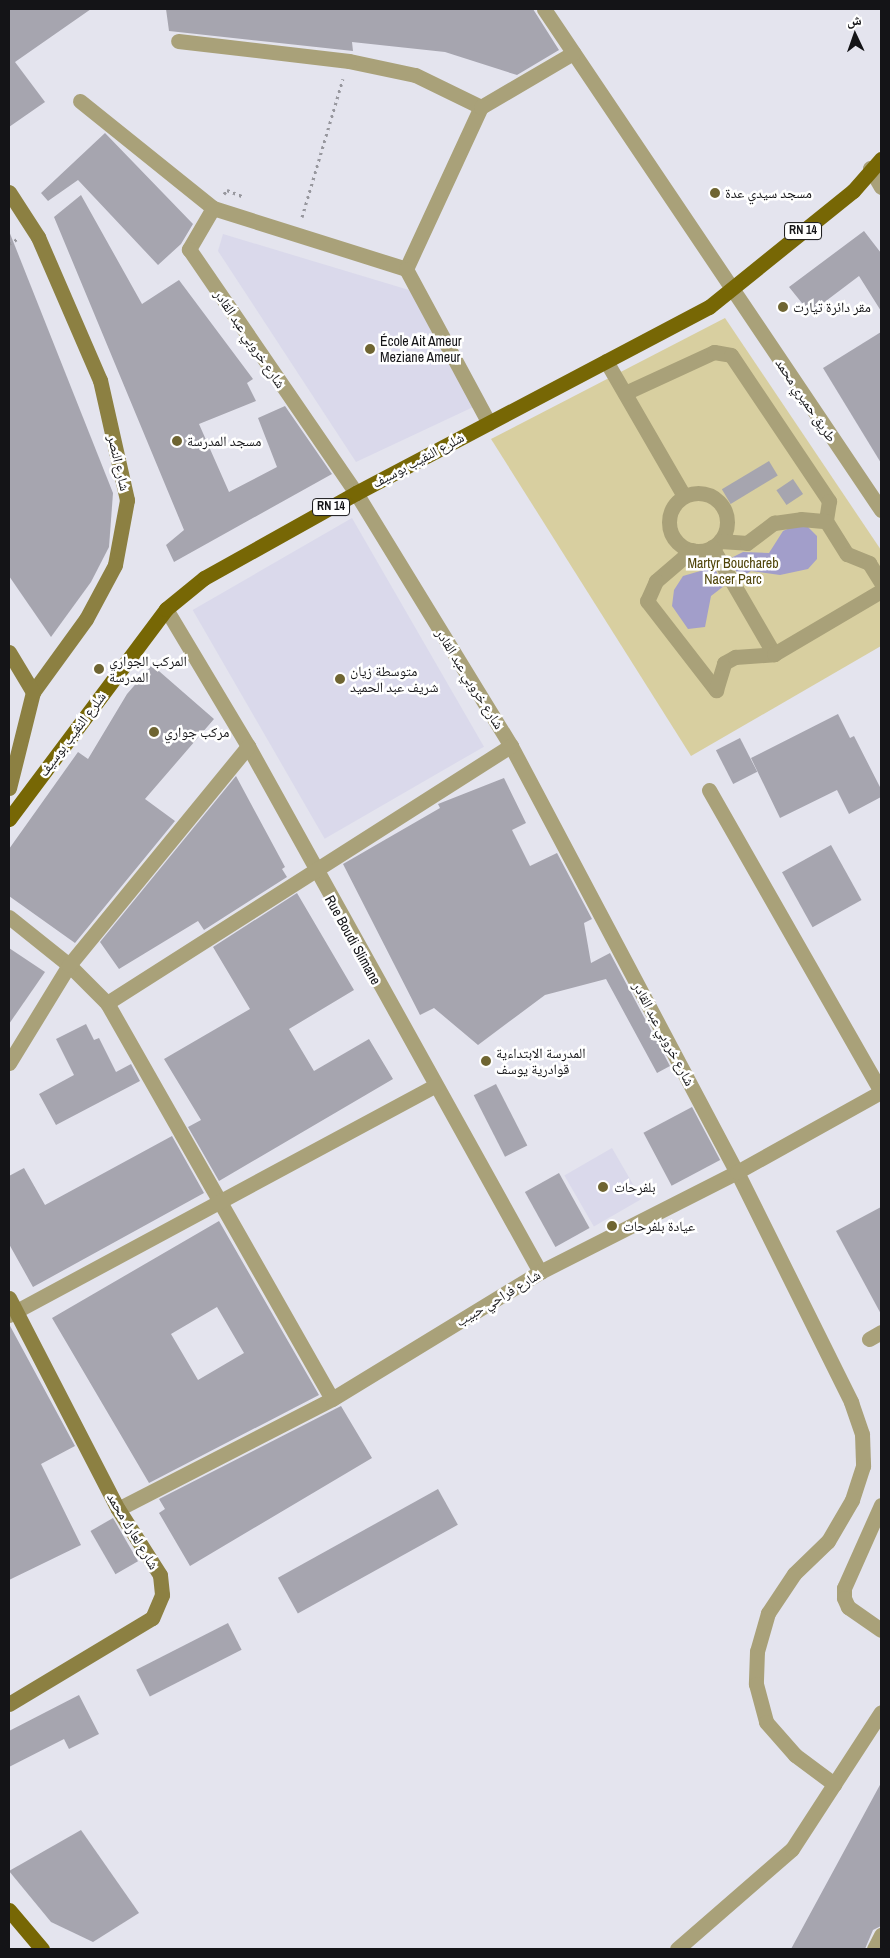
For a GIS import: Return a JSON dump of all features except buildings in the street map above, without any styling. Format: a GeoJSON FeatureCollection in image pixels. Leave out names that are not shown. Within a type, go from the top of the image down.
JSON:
{"type":"FeatureCollection","features":[{"type":"Feature","properties":{"kind":"main road","name":"شلرع النقيب بوسيف"},"geometry":{"type":"LineString","coordinates":[[9,819],[166,609],[204,578],[356,493],[709,307],[853,191],[876,164]]}},
{"type":"Feature","properties":{"kind":"main road"},"geometry":{"type":"LineString","coordinates":[[9,1910],[42,1949]]}},
{"type":"Feature","properties":{"kind":"street","name":"طريق حميري محمد"},"geometry":{"type":"LineString","coordinates":[[544,9],[731,290],[876,489],[881,510]]}},
{"type":"Feature","properties":{"kind":"street"},"geometry":{"type":"LineString","coordinates":[[178,41],[349,61],[415,75],[481,107]]}},
{"type":"Feature","properties":{"kind":"street"},"geometry":{"type":"LineString","coordinates":[[406,269],[481,107],[573,53]]}},
{"type":"Feature","properties":{"kind":"street"},"geometry":{"type":"LineString","coordinates":[[80,101],[213,208],[406,269],[488,423]]}},
{"type":"Feature","properties":{"kind":"street"},"geometry":{"type":"LineString","coordinates":[[876,164],[881,187]]}},
{"type":"Feature","properties":{"kind":"street","name":"شارع النصر"},"geometry":{"type":"LineString","coordinates":[[9,192],[38,237],[100,380],[127,500],[115,565],[86,620],[33,692],[9,788]]}},
{"type":"Feature","properties":{"kind":"street","name":"شارع خروبي عبد القادر"},"geometry":{"type":"LineString","coordinates":[[213,208],[189,249],[356,493],[511,746],[737,1172],[835,1366],[862,1434],[863,1466],[843,1521],[828,1541],[794,1574],[768,1613],[757,1651],[756,1684],[766,1722],[795,1755],[834,1784]]}},
{"type":"Feature","properties":{"kind":"street"},"geometry":{"type":"LineString","coordinates":[[625,392],[714,352],[731,355],[829,501],[826,521],[848,554],[869,562],[881,582]]}},
{"type":"Feature","properties":{"kind":"street"},"geometry":{"type":"LineString","coordinates":[[606,361],[684,496]]}},
{"type":"Feature","properties":{"kind":"street"},"geometry":{"type":"LineString","coordinates":[[677,560],[675,540],[670,531],[670,511],[684,496],[703,493],[720,503],[727,522],[716,548]]}},
{"type":"Feature","properties":{"kind":"street"},"geometry":{"type":"LineString","coordinates":[[826,521],[801,519],[774,523],[747,543],[692,550],[677,560],[656,580],[647,601],[716,690],[724,663],[735,657],[774,654],[881,591]]}},
{"type":"Feature","properties":{"kind":"street"},"geometry":{"type":"LineString","coordinates":[[675,540],[692,550]]}},
{"type":"Feature","properties":{"kind":"street"},"geometry":{"type":"LineString","coordinates":[[716,548],[774,654]]}},
{"type":"Feature","properties":{"kind":"street","name":"Rue Boudi Slimane"},"geometry":{"type":"LineString","coordinates":[[166,609],[248,746],[314,872],[540,1272]]}},
{"type":"Feature","properties":{"kind":"street"},"geometry":{"type":"LineString","coordinates":[[9,652],[33,692]]}},
{"type":"Feature","properties":{"kind":"street"},"geometry":{"type":"LineString","coordinates":[[9,1063],[69,965],[248,746]]}},
{"type":"Feature","properties":{"kind":"street"},"geometry":{"type":"LineString","coordinates":[[107,1003],[511,746]]}},
{"type":"Feature","properties":{"kind":"street"},"geometry":{"type":"LineString","coordinates":[[709,790],[881,1092]]}},
{"type":"Feature","properties":{"kind":"street"},"geometry":{"type":"LineString","coordinates":[[9,917],[69,965],[107,1003],[218,1204],[332,1399]]}},
{"type":"Feature","properties":{"kind":"street"},"geometry":{"type":"LineString","coordinates":[[11,1308],[218,1204],[434,1086]]}},
{"type":"Feature","properties":{"kind":"street","name":"شارع فراحي حبيب"},"geometry":{"type":"LineString","coordinates":[[118,1509],[332,1399],[540,1272],[737,1172],[881,1092]]}},
{"type":"Feature","properties":{"kind":"street","name":"شارع لعارك محمد"},"geometry":{"type":"LineString","coordinates":[[9,1704],[152,1618],[162,1595],[160,1575],[118,1509],[11,1308]]}},
{"type":"Feature","properties":{"kind":"street"},"geometry":{"type":"LineString","coordinates":[[881,1505],[844,1588],[844,1598],[848,1607],[881,1630]]}},
{"type":"Feature","properties":{"kind":"street"},"geometry":{"type":"LineString","coordinates":[[678,1949],[792,1849],[881,1712]]}},
{"type":"Feature","properties":{"kind":"street"},"geometry":{"type":"LineString","coordinates":[[874,1949],[881,1935]]}},
{"type":"Feature","properties":{"kind":"path"},"geometry":{"type":"LineString","coordinates":[[302,217],[349,61]]}},
{"type":"Feature","properties":{"kind":"shaded area","name":"École Ait Ameur Meziane Ameur"},"geometry":{"type":"Polygon","coordinates":[[[223,234],[429,296],[486,401],[356,462],[218,251],[223,234]]]}},
{"type":"Feature","properties":{"kind":"shaded area","name":"متوسطة زيان شريف عبد الحميد"},"geometry":{"type":"Polygon","coordinates":[[[352,518],[484,747],[325,839],[193,610],[352,518]]]}},
{"type":"Feature","properties":{"kind":"shaded area"},"geometry":{"type":"Polygon","coordinates":[[[794,526],[808,527],[817,536],[817,559],[808,569],[780,575],[751,571],[740,578],[729,559],[743,552],[769,553],[783,531],[794,526]]]}},
{"type":"Feature","properties":{"kind":"shaded area"},"geometry":{"type":"Polygon","coordinates":[[[714,567],[724,586],[711,596],[705,627],[688,629],[672,606],[674,590],[683,576],[714,567]]]}},
{"type":"Feature","properties":{"kind":"shaded area","name":"بلفرحات"},"geometry":{"type":"Polygon","coordinates":[[[612,1148],[642,1199],[594,1227],[564,1176],[612,1148]]]}},
{"type":"Feature","properties":{"kind":"green space","name":"Martyr Bouchareb Nacer Parc"},"geometry":{"type":"Polygon","coordinates":[[[725,318],[881,550],[881,646],[691,756],[491,439],[725,318]]]}},
{"type":"Feature","properties":{"kind":"place","name":"مسجد سيدي عدة"},"geometry":{"type":"Point","coordinates":[715,193]}},
{"type":"Feature","properties":{"kind":"place","name":"مقر دائرة تيارت"},"geometry":{"type":"Point","coordinates":[783,307]}},
{"type":"Feature","properties":{"kind":"place","name":"École Ait Ameur Meziane Ameur"},"geometry":{"type":"Point","coordinates":[370,349]}},
{"type":"Feature","properties":{"kind":"place","name":"مسجد المدرسة"},"geometry":{"type":"Point","coordinates":[177,441]}},
{"type":"Feature","properties":{"kind":"place","name":"المركب الجواري المدرسة"},"geometry":{"type":"Point","coordinates":[99,669]}},
{"type":"Feature","properties":{"kind":"place","name":"متوسطة زيان شريف عبد الحميد"},"geometry":{"type":"Point","coordinates":[340,679]}},
{"type":"Feature","properties":{"kind":"place","name":"مركب جواري"},"geometry":{"type":"Point","coordinates":[154,732]}},
{"type":"Feature","properties":{"kind":"place","name":"المدرسة الابتداءية قوادرية يوسف"},"geometry":{"type":"Point","coordinates":[486,1061]}},
{"type":"Feature","properties":{"kind":"place","name":"بلفرحات"},"geometry":{"type":"Point","coordinates":[603,1187]}},
{"type":"Feature","properties":{"kind":"place","name":"عيادة بلفرحات"},"geometry":{"type":"Point","coordinates":[612,1226]}}]}
